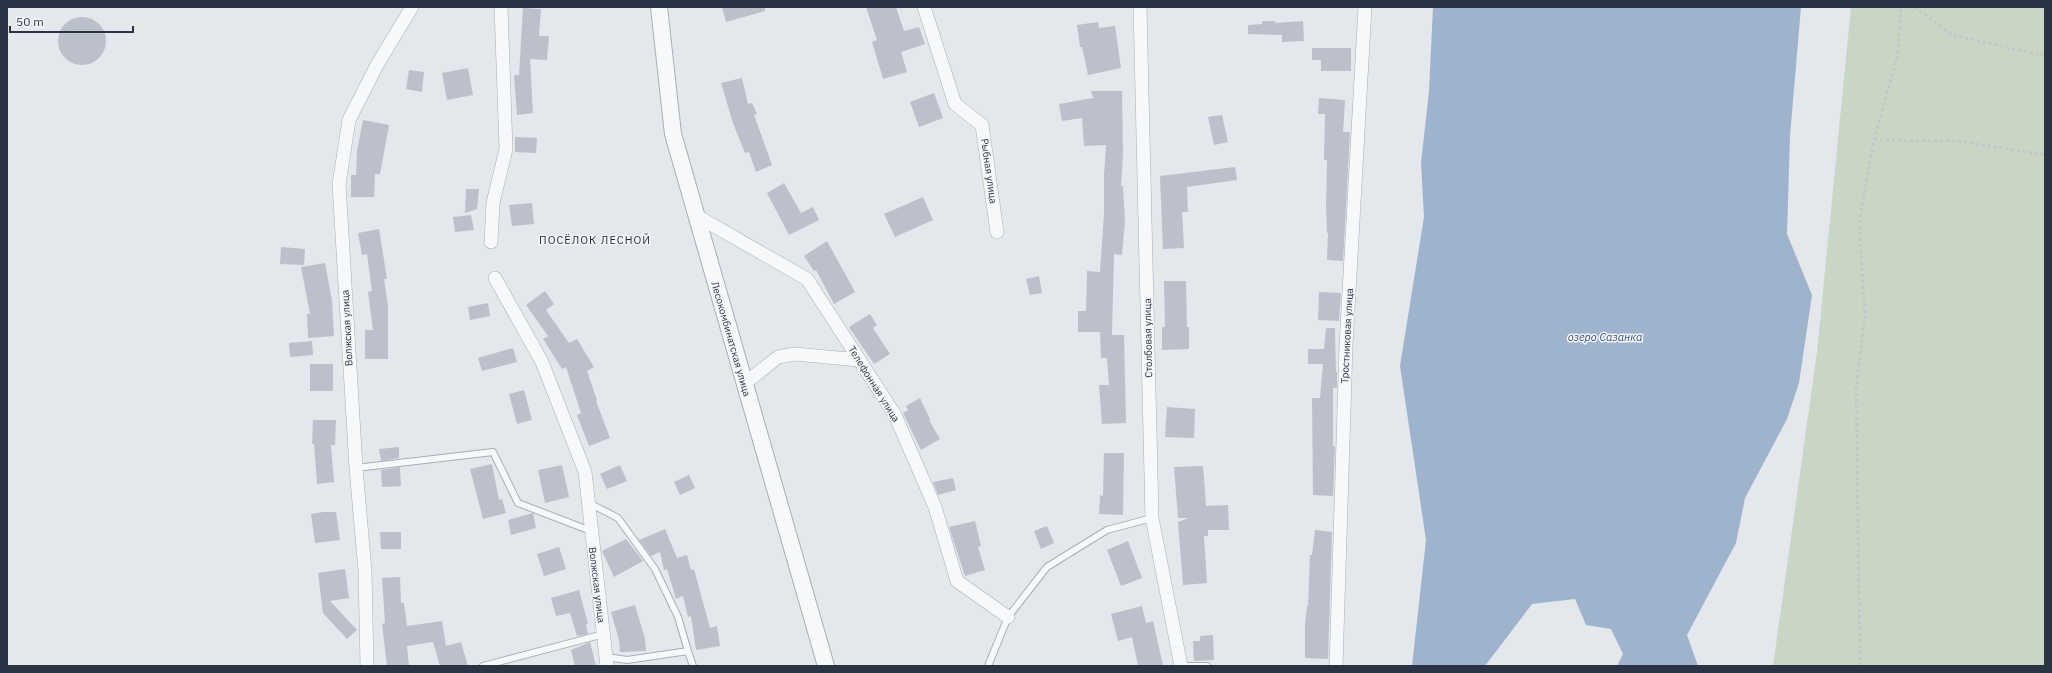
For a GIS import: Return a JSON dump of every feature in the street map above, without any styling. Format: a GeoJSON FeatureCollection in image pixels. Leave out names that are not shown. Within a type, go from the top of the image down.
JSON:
{"type":"FeatureCollection","features":[{"type":"Feature","properties":{"kind":"street","name":"Волжская улица"},"geometry":{"type":"LineString","coordinates":[[367,666],[365,571],[356,468],[339,184],[349,120],[376,65],[412,7]]}},
{"type":"Feature","properties":{"kind":"street"},"geometry":{"type":"LineString","coordinates":[[491,242],[493,203],[506,149],[501,7]]}},
{"type":"Feature","properties":{"kind":"street","name":"Лесокомбинатская улица"},"geometry":{"type":"LineString","coordinates":[[659,7],[673,134],[695,215],[826,666]]}},
{"type":"Feature","properties":{"kind":"street","name":"Рыбная улица"},"geometry":{"type":"LineString","coordinates":[[924,7],[955,104],[982,125],[997,232]]}},
{"type":"Feature","properties":{"kind":"street","name":"Столбовая улица"},"geometry":{"type":"LineString","coordinates":[[1140,7],[1152,518],[1181,666]]}},
{"type":"Feature","properties":{"kind":"street","name":"Тростниковая улица"},"geometry":{"type":"LineString","coordinates":[[1336,666],[1346,345],[1365,7]]}},
{"type":"Feature","properties":{"kind":"street","name":"Телефонная улица"},"geometry":{"type":"LineString","coordinates":[[695,215],[806,279],[895,415],[932,500],[957,581],[1008,616]]}},
{"type":"Feature","properties":{"kind":"street","name":"Волжская улица"},"geometry":{"type":"LineString","coordinates":[[495,278],[542,362],[585,472],[607,662]]}},
{"type":"Feature","properties":{"kind":"street"},"geometry":{"type":"LineString","coordinates":[[744,384],[778,357],[795,354],[859,360]]}},
{"type":"Feature","properties":{"kind":"lane"},"geometry":{"type":"LineString","coordinates":[[356,468],[493,452],[518,503],[591,531]]}},
{"type":"Feature","properties":{"kind":"lane"},"geometry":{"type":"LineString","coordinates":[[588,503],[618,518],[655,569],[678,617],[693,666]]}},
{"type":"Feature","properties":{"kind":"lane"},"geometry":{"type":"LineString","coordinates":[[988,666],[1008,616],[1047,567],[1107,530],[1152,518]]}},
{"type":"Feature","properties":{"kind":"lane"},"geometry":{"type":"LineString","coordinates":[[482,666],[604,634]]}},
{"type":"Feature","properties":{"kind":"lane"},"geometry":{"type":"LineString","coordinates":[[607,662],[688,651]]}},
{"type":"Feature","properties":{"kind":"lane"},"geometry":{"type":"LineString","coordinates":[[1181,666],[1207,666]]}},
{"type":"Feature","properties":{"kind":"path"},"geometry":{"type":"LineString","coordinates":[[1860,666],[1856,387],[1864,315],[1859,222],[1874,139],[1898,55],[1901,7]]}},
{"type":"Feature","properties":{"kind":"path"},"geometry":{"type":"LineString","coordinates":[[1915,7],[1952,35],[2045,56]]}},
{"type":"Feature","properties":{"kind":"path"},"geometry":{"type":"LineString","coordinates":[[1874,139],[1905,141],[1958,141],[2045,155]]}},
{"type":"Feature","properties":{"kind":"green space"},"geometry":{"type":"Polygon","coordinates":[[[1851,7],[2045,7],[2045,666],[1773,666],[1817,352],[1851,7]]]}},
{"type":"Feature","properties":{"kind":"water","name":"озеро Сазанка"},"geometry":{"type":"Polygon","coordinates":[[[1433,7],[1801,7],[1790,136],[1787,234],[1812,295],[1799,383],[1787,419],[1745,498],[1736,543],[1687,635],[1698,666],[1617,666],[1623,654],[1611,629],[1586,625],[1575,599],[1532,604],[1485,666],[1412,666],[1426,540],[1400,366],[1424,217],[1421,163],[1429,91],[1433,7]]]}},
{"type":"Feature","properties":{"kind":"building"},"geometry":{"type":"Polygon","coordinates":[[[722,7],[765,7],[765,11],[726,22],[722,7]]]}},
{"type":"Feature","properties":{"kind":"building"},"geometry":{"type":"Polygon","coordinates":[[[866,7],[896,7],[904,31],[919,27],[925,44],[901,52],[907,72],[883,79],[872,42],[877,40],[866,7]]]}},
{"type":"Feature","properties":{"kind":"building"},"geometry":{"type":"Polygon","coordinates":[[[523,8],[541,9],[539,36],[549,36],[547,60],[530,59],[533,113],[517,115],[514,75],[519,75],[523,8]]]}},
{"type":"Feature","properties":{"kind":"building"},"geometry":{"type":"Polygon","coordinates":[[[82,17],[91,19],[99,24],[104,32],[106,41],[104,50],[99,58],[91,63],[82,65],[73,63],[65,58],[60,50],[58,41],[60,32],[65,24],[73,19],[82,17]]]}},
{"type":"Feature","properties":{"kind":"building"},"geometry":{"type":"Polygon","coordinates":[[[1262,21],[1275,21],[1275,23],[1303,21],[1304,41],[1282,42],[1282,35],[1248,34],[1248,25],[1262,24],[1262,21]]]}},
{"type":"Feature","properties":{"kind":"building"},"geometry":{"type":"Polygon","coordinates":[[[1098,22],[1099,28],[1115,26],[1121,68],[1088,75],[1082,47],[1080,47],[1077,25],[1098,22]]]}},
{"type":"Feature","properties":{"kind":"building"},"geometry":{"type":"Polygon","coordinates":[[[1312,48],[1351,48],[1351,71],[1321,71],[1321,60],[1312,60],[1312,48]]]}},
{"type":"Feature","properties":{"kind":"building"},"geometry":{"type":"Polygon","coordinates":[[[468,68],[473,95],[447,100],[442,73],[468,68]]]}},
{"type":"Feature","properties":{"kind":"building"},"geometry":{"type":"Polygon","coordinates":[[[409,70],[424,72],[422,92],[406,89],[409,70]]]}},
{"type":"Feature","properties":{"kind":"building"},"geometry":{"type":"Polygon","coordinates":[[[742,78],[748,104],[752,103],[757,114],[754,115],[772,165],[756,172],[749,152],[745,153],[733,123],[721,83],[742,78]]]}},
{"type":"Feature","properties":{"kind":"building"},"geometry":{"type":"Polygon","coordinates":[[[1091,91],[1122,91],[1123,154],[1121,186],[1123,186],[1125,221],[1122,255],[1114,254],[1112,335],[1124,335],[1126,423],[1102,424],[1099,385],[1109,385],[1107,358],[1101,358],[1100,332],[1078,332],[1078,311],[1086,311],[1087,271],[1100,272],[1104,213],[1106,145],[1084,146],[1082,118],[1062,121],[1059,104],[1093,98],[1091,91]]]}},
{"type":"Feature","properties":{"kind":"building"},"geometry":{"type":"Polygon","coordinates":[[[934,93],[943,118],[919,127],[910,102],[934,93]]]}},
{"type":"Feature","properties":{"kind":"building"},"geometry":{"type":"Polygon","coordinates":[[[1319,98],[1345,100],[1343,132],[1350,132],[1343,261],[1327,260],[1327,160],[1324,160],[1325,114],[1318,114],[1319,98]]]}},
{"type":"Feature","properties":{"kind":"building"},"geometry":{"type":"Polygon","coordinates":[[[1222,115],[1228,142],[1214,145],[1208,117],[1222,115]]]}},
{"type":"Feature","properties":{"kind":"building"},"geometry":{"type":"Polygon","coordinates":[[[363,120],[389,125],[380,174],[375,174],[374,197],[351,197],[351,175],[356,175],[357,151],[363,120]]]}},
{"type":"Feature","properties":{"kind":"building"},"geometry":{"type":"Polygon","coordinates":[[[515,137],[537,138],[536,153],[515,152],[515,137]]]}},
{"type":"Feature","properties":{"kind":"building"},"geometry":{"type":"Polygon","coordinates":[[[1235,167],[1237,180],[1187,187],[1188,212],[1182,212],[1184,248],[1163,249],[1160,176],[1235,167]]]}},
{"type":"Feature","properties":{"kind":"building"},"geometry":{"type":"Polygon","coordinates":[[[784,183],[801,213],[813,207],[819,220],[789,235],[767,193],[784,183]]]}},
{"type":"Feature","properties":{"kind":"building"},"geometry":{"type":"Polygon","coordinates":[[[466,189],[479,189],[477,209],[465,213],[466,189]]]}},
{"type":"Feature","properties":{"kind":"building"},"geometry":{"type":"Polygon","coordinates":[[[923,197],[933,220],[895,237],[884,214],[923,197]]]}},
{"type":"Feature","properties":{"kind":"building"},"geometry":{"type":"Polygon","coordinates":[[[532,203],[534,224],[512,226],[509,205],[532,203]]]}},
{"type":"Feature","properties":{"kind":"building"},"geometry":{"type":"Polygon","coordinates":[[[471,215],[474,230],[455,232],[453,217],[471,215]]]}},
{"type":"Feature","properties":{"kind":"building"},"geometry":{"type":"Polygon","coordinates":[[[379,229],[387,279],[384,279],[388,306],[388,359],[365,359],[365,330],[373,330],[368,292],[372,291],[367,254],[362,255],[358,233],[379,229]]]}},
{"type":"Feature","properties":{"kind":"building"},"geometry":{"type":"Polygon","coordinates":[[[827,241],[855,292],[834,304],[816,270],[814,271],[804,256],[827,241]]]}},
{"type":"Feature","properties":{"kind":"building"},"geometry":{"type":"Polygon","coordinates":[[[281,247],[305,249],[304,265],[280,264],[281,247]]]}},
{"type":"Feature","properties":{"kind":"building"},"geometry":{"type":"Polygon","coordinates":[[[325,263],[332,301],[334,336],[308,338],[307,314],[310,314],[301,267],[325,263]]]}},
{"type":"Feature","properties":{"kind":"building"},"geometry":{"type":"Polygon","coordinates":[[[1039,276],[1042,293],[1030,295],[1026,279],[1039,276]]]}},
{"type":"Feature","properties":{"kind":"building"},"geometry":{"type":"Polygon","coordinates":[[[1164,281],[1186,281],[1189,349],[1162,350],[1162,327],[1165,327],[1164,281]]]}},
{"type":"Feature","properties":{"kind":"building"},"geometry":{"type":"Polygon","coordinates":[[[545,291],[554,304],[546,310],[569,343],[577,339],[594,367],[587,371],[597,400],[596,401],[610,438],[589,446],[577,415],[581,413],[566,367],[562,369],[543,339],[548,336],[526,305],[545,291]]]}},
{"type":"Feature","properties":{"kind":"building"},"geometry":{"type":"Polygon","coordinates":[[[1319,292],[1341,293],[1339,321],[1318,320],[1319,292]]]}},
{"type":"Feature","properties":{"kind":"building"},"geometry":{"type":"Polygon","coordinates":[[[488,303],[490,316],[470,320],[468,307],[488,303]]]}},
{"type":"Feature","properties":{"kind":"building"},"geometry":{"type":"Polygon","coordinates":[[[870,314],[877,325],[873,328],[890,354],[874,364],[849,327],[870,314]]]}},
{"type":"Feature","properties":{"kind":"building"},"geometry":{"type":"Polygon","coordinates":[[[1326,328],[1335,328],[1337,372],[1337,388],[1333,388],[1333,446],[1335,446],[1333,496],[1313,495],[1312,398],[1320,398],[1323,364],[1308,364],[1308,349],[1324,349],[1326,328]]]}},
{"type":"Feature","properties":{"kind":"building"},"geometry":{"type":"Polygon","coordinates":[[[312,341],[313,355],[290,357],[289,343],[312,341]]]}},
{"type":"Feature","properties":{"kind":"building"},"geometry":{"type":"Polygon","coordinates":[[[513,348],[517,362],[482,371],[478,358],[513,348]]]}},
{"type":"Feature","properties":{"kind":"building"},"geometry":{"type":"Polygon","coordinates":[[[310,364],[333,364],[333,391],[310,391],[310,364]]]}},
{"type":"Feature","properties":{"kind":"building"},"geometry":{"type":"Polygon","coordinates":[[[524,390],[532,420],[517,424],[509,394],[524,390]]]}},
{"type":"Feature","properties":{"kind":"building"},"geometry":{"type":"Polygon","coordinates":[[[920,398],[930,419],[929,420],[940,439],[921,450],[903,413],[908,410],[906,406],[920,398]]]}},
{"type":"Feature","properties":{"kind":"building"},"geometry":{"type":"Polygon","coordinates":[[[1167,407],[1195,409],[1194,438],[1165,437],[1167,407]]]}},
{"type":"Feature","properties":{"kind":"building"},"geometry":{"type":"Polygon","coordinates":[[[313,420],[336,420],[335,445],[331,445],[334,482],[317,484],[314,444],[312,444],[313,420]]]}},
{"type":"Feature","properties":{"kind":"building"},"geometry":{"type":"Polygon","coordinates":[[[399,447],[399,458],[381,461],[379,449],[399,447]]]}},
{"type":"Feature","properties":{"kind":"building"},"geometry":{"type":"Polygon","coordinates":[[[1104,453],[1124,453],[1123,515],[1099,514],[1100,495],[1103,496],[1104,453]]]}},
{"type":"Feature","properties":{"kind":"building"},"geometry":{"type":"Polygon","coordinates":[[[492,464],[499,500],[502,499],[506,513],[483,519],[470,469],[492,464]]]}},
{"type":"Feature","properties":{"kind":"building"},"geometry":{"type":"Polygon","coordinates":[[[562,465],[569,497],[545,503],[538,470],[562,465]]]}},
{"type":"Feature","properties":{"kind":"building"},"geometry":{"type":"Polygon","coordinates":[[[620,465],[627,481],[607,489],[600,474],[620,465]]]}},
{"type":"Feature","properties":{"kind":"building"},"geometry":{"type":"Polygon","coordinates":[[[1203,466],[1206,506],[1228,505],[1229,530],[1208,530],[1208,536],[1204,536],[1207,583],[1183,585],[1178,522],[1189,518],[1178,518],[1174,467],[1203,466]]]}},
{"type":"Feature","properties":{"kind":"building"},"geometry":{"type":"Polygon","coordinates":[[[400,467],[401,486],[382,487],[381,470],[400,467]]]}},
{"type":"Feature","properties":{"kind":"building"},"geometry":{"type":"Polygon","coordinates":[[[689,475],[695,488],[680,495],[674,482],[689,475]]]}},
{"type":"Feature","properties":{"kind":"building"},"geometry":{"type":"Polygon","coordinates":[[[953,478],[956,490],[938,495],[933,482],[953,478]]]}},
{"type":"Feature","properties":{"kind":"building"},"geometry":{"type":"Polygon","coordinates":[[[336,512],[340,540],[315,543],[311,514],[336,512]]]}},
{"type":"Feature","properties":{"kind":"building"},"geometry":{"type":"Polygon","coordinates":[[[533,513],[536,528],[511,535],[508,520],[533,513]]]}},
{"type":"Feature","properties":{"kind":"building"},"geometry":{"type":"Polygon","coordinates":[[[975,521],[981,546],[978,547],[985,570],[965,576],[949,527],[975,521]]]}},
{"type":"Feature","properties":{"kind":"building"},"geometry":{"type":"Polygon","coordinates":[[[1047,526],[1054,543],[1041,549],[1034,531],[1047,526]]]}},
{"type":"Feature","properties":{"kind":"building"},"geometry":{"type":"Polygon","coordinates":[[[665,529],[677,558],[687,555],[691,570],[694,569],[710,628],[717,626],[720,646],[696,650],[691,616],[688,617],[683,596],[676,599],[667,569],[664,570],[660,552],[651,556],[639,540],[665,529]]]}},
{"type":"Feature","properties":{"kind":"building"},"geometry":{"type":"Polygon","coordinates":[[[1315,530],[1332,532],[1328,659],[1305,658],[1305,625],[1308,606],[1310,555],[1312,555],[1315,530]]]}},
{"type":"Feature","properties":{"kind":"building"},"geometry":{"type":"Polygon","coordinates":[[[380,532],[401,532],[401,549],[381,549],[380,532]]]}},
{"type":"Feature","properties":{"kind":"building"},"geometry":{"type":"Polygon","coordinates":[[[626,539],[643,561],[614,577],[602,551],[626,539]]]}},
{"type":"Feature","properties":{"kind":"building"},"geometry":{"type":"Polygon","coordinates":[[[1128,541],[1142,578],[1121,586],[1107,550],[1128,541]]]}},
{"type":"Feature","properties":{"kind":"building"},"geometry":{"type":"Polygon","coordinates":[[[559,547],[566,569],[544,576],[537,554],[559,547]]]}},
{"type":"Feature","properties":{"kind":"building"},"geometry":{"type":"Polygon","coordinates":[[[345,569],[349,598],[330,601],[357,630],[347,639],[323,613],[318,573],[345,569]]]}},
{"type":"Feature","properties":{"kind":"building"},"geometry":{"type":"Polygon","coordinates":[[[400,577],[401,603],[404,603],[407,626],[442,621],[446,646],[461,642],[468,666],[440,666],[433,642],[407,646],[409,666],[387,666],[382,624],[385,623],[382,578],[400,577]]]}},
{"type":"Feature","properties":{"kind":"building"},"geometry":{"type":"Polygon","coordinates":[[[579,590],[588,624],[586,624],[588,634],[577,636],[570,613],[556,616],[551,598],[579,590]]]}},
{"type":"Feature","properties":{"kind":"building"},"geometry":{"type":"Polygon","coordinates":[[[635,605],[645,639],[646,651],[620,652],[619,640],[611,612],[635,605]]]}},
{"type":"Feature","properties":{"kind":"building"},"geometry":{"type":"Polygon","coordinates":[[[1142,606],[1146,623],[1153,621],[1163,666],[1138,666],[1132,637],[1118,641],[1111,614],[1142,606]]]}},
{"type":"Feature","properties":{"kind":"building"},"geometry":{"type":"Polygon","coordinates":[[[1213,635],[1214,660],[1194,661],[1193,641],[1200,641],[1200,636],[1213,635]]]}},
{"type":"Feature","properties":{"kind":"building"},"geometry":{"type":"Polygon","coordinates":[[[590,642],[596,666],[575,666],[571,650],[590,642]]]}},
{"type":"Feature","properties":{"kind":"district","name":"ПОСЁЛОК ЛЕСНОЙ"},"geometry":{"type":"Point","coordinates":[595,240]}}]}
